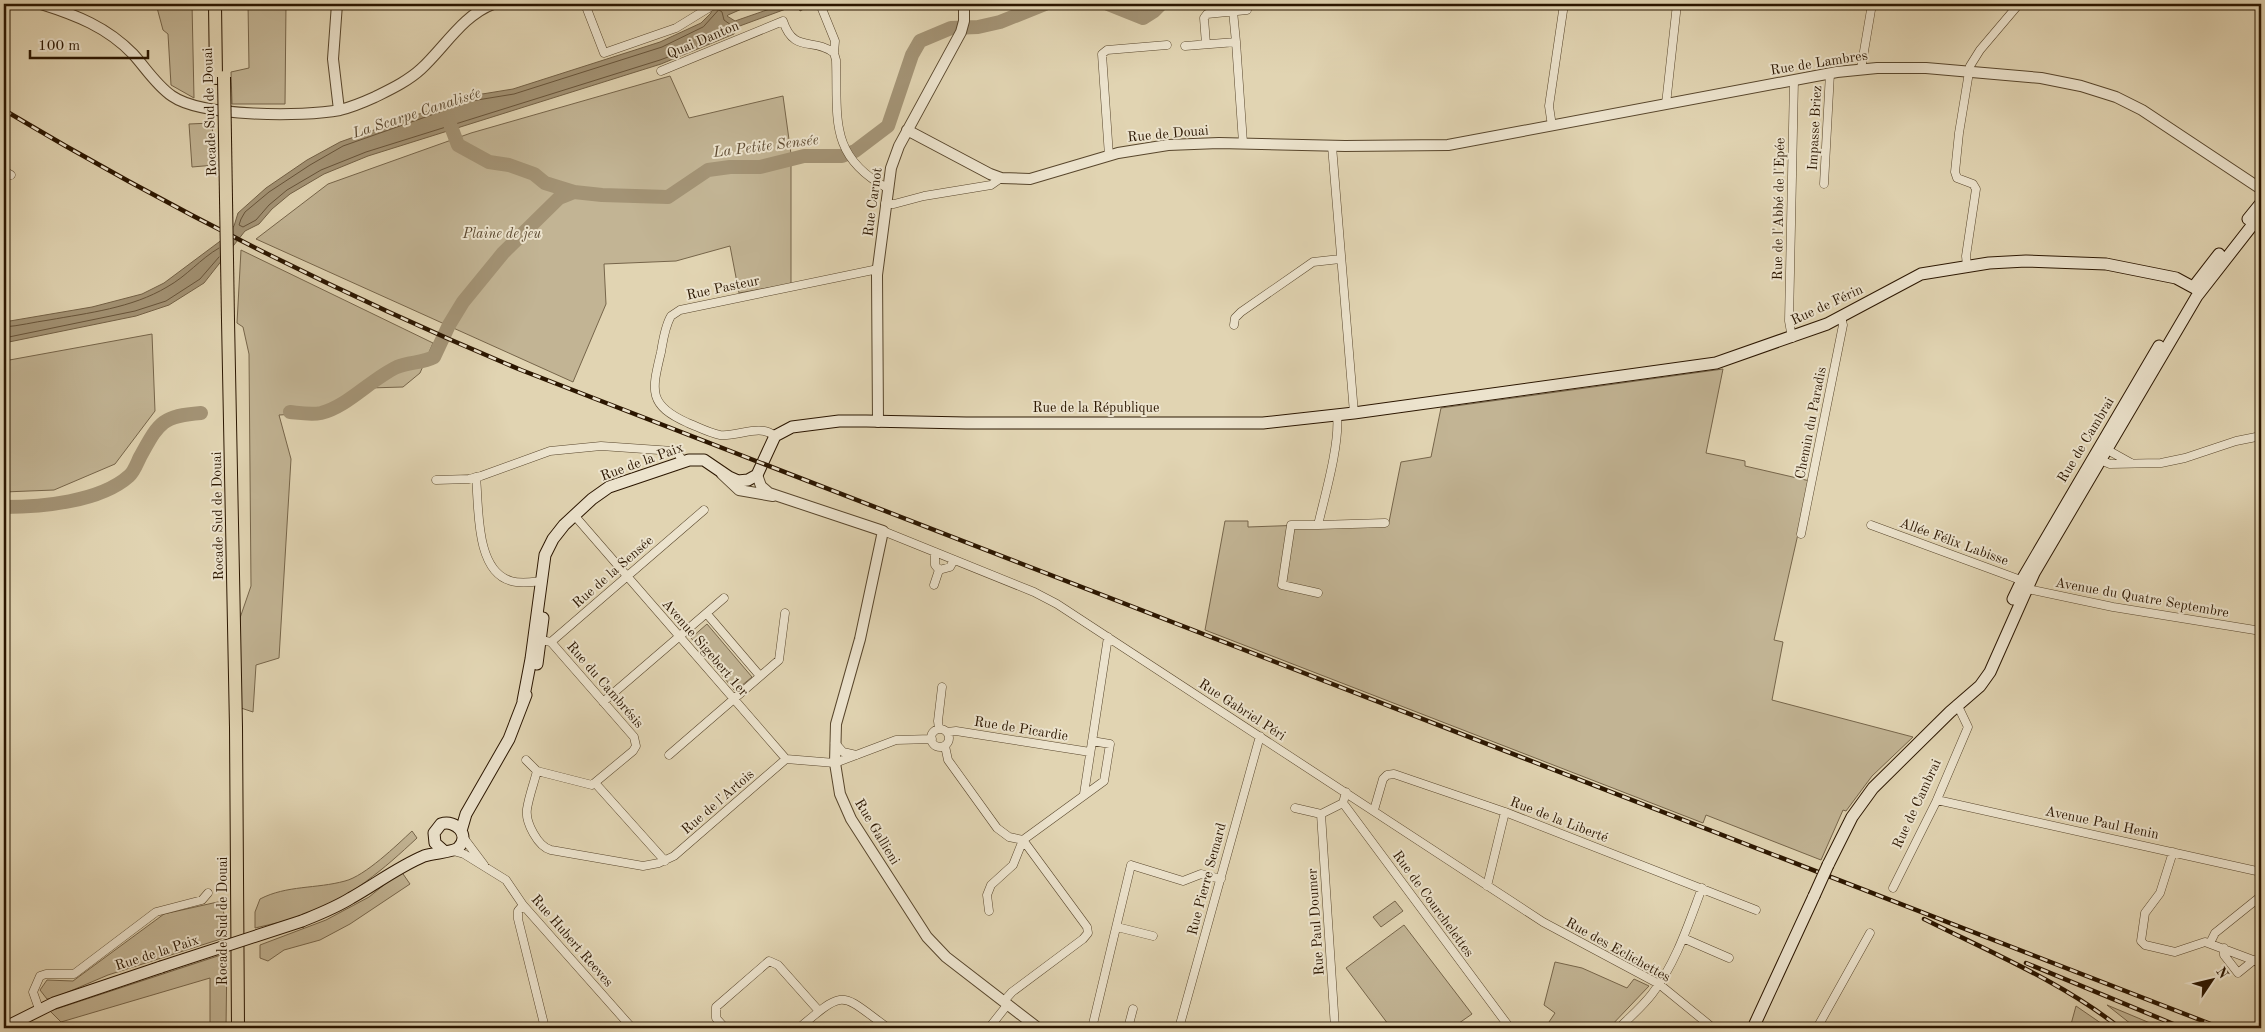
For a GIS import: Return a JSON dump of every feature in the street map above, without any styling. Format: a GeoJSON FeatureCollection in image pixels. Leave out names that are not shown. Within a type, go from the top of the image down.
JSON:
{"type":"FeatureCollection","features":[{"type":"Feature","properties":{"kind":"highway","name":"Rocade Sud de Douai"},"geometry":{"type":"LineString","coordinates":[[215,4],[220,77]]}},
{"type":"Feature","properties":{"kind":"highway","name":"Rocade Sud de Douai"},"geometry":{"type":"LineString","coordinates":[[221,4],[220,77],[225,320],[236,708],[238,1028]]}},
{"type":"Feature","properties":{"kind":"highway","name":"Rocade Sud de Douai"},"geometry":{"type":"LineString","coordinates":[[225,320],[232,1028]]}},
{"type":"Feature","properties":{"kind":"main road","name":"Rue de Cambrai"},"geometry":{"type":"LineString","coordinates":[[1811,900],[1852,817],[1874,788],[1955,707],[1980,686],[1990,672],[2024,585],[2197,289],[2261,202]]}},
{"type":"Feature","properties":{"kind":"main road","name":"Rue de Cambrai"},"geometry":{"type":"LineString","coordinates":[[2197,289],[2261,214]]}},
{"type":"Feature","properties":{"kind":"main road","name":"Rue de Férin"},"geometry":{"type":"LineString","coordinates":[[1461,398],[1716,363],[1792,338],[1841,318],[1921,274],[1967,266],[2017,262],[2099,263],[2176,278],[2197,289]]}},
{"type":"Feature","properties":{"kind":"main road","name":"Rue de la République"},"geometry":{"type":"LineString","coordinates":[[775,436],[785,429],[796,426],[839,422],[1253,424],[1354,413],[1461,398]]}},
{"type":"Feature","properties":{"kind":"main road"},"geometry":{"type":"LineString","coordinates":[[756,475],[775,436]]}},
{"type":"Feature","properties":{"kind":"main road","name":"Rue de la Paix"},"geometry":{"type":"LineString","coordinates":[[462,834],[464,819],[505,746],[523,701],[542,640],[542,581],[545,555],[550,544],[574,515],[609,487],[684,461],[701,460],[712,464],[724,474],[738,481],[745,481],[756,475]]}},
{"type":"Feature","properties":{"kind":"main road","name":"Rue de la Paix"},"geometry":{"type":"LineString","coordinates":[[446,822],[460,811],[481,787]]}},
{"type":"Feature","properties":{"kind":"main road"},"geometry":{"type":"LineString","coordinates":[[446,822],[456,825],[462,834],[460,846],[448,851],[436,845],[434,837],[438,827],[446,822]]}},
{"type":"Feature","properties":{"kind":"main road","name":"Rue de la Paix"},"geometry":{"type":"LineString","coordinates":[[401,867],[434,837]]}},
{"type":"Feature","properties":{"kind":"main road","name":"Rue de la Paix"},"geometry":{"type":"LineString","coordinates":[[4,1028],[39,1009],[302,921],[342,904],[401,867],[432,853],[448,851]]}},
{"type":"Feature","properties":{"kind":"main road"},"geometry":{"type":"LineString","coordinates":[[1746,1028],[1811,900]]}},
{"type":"Feature","properties":{"kind":"main road"},"geometry":{"type":"LineString","coordinates":[[1754,1028],[1811,900]]}},
{"type":"Feature","properties":{"kind":"street"},"geometry":{"type":"LineString","coordinates":[[41,4],[84,19],[110,35],[128,49],[166,92],[175,98],[206,107],[260,114],[339,110],[375,97],[414,74],[474,8],[493,4]]}},
{"type":"Feature","properties":{"kind":"street"},"geometry":{"type":"LineString","coordinates":[[336,4],[333,62],[339,110]]}},
{"type":"Feature","properties":{"kind":"street"},"geometry":{"type":"LineString","coordinates":[[585,4],[604,53],[676,28],[715,4]]}},
{"type":"Feature","properties":{"kind":"street"},"geometry":{"type":"LineString","coordinates":[[820,4],[835,41],[838,132],[851,159],[870,178],[887,188]]}},
{"type":"Feature","properties":{"kind":"street","name":"Rue Carnot"},"geometry":{"type":"LineString","coordinates":[[878,422],[878,269],[887,188],[896,152],[961,32],[964,4]]}},
{"type":"Feature","properties":{"kind":"street"},"geometry":{"type":"LineString","coordinates":[[1552,126],[1549,106],[1564,4]]}},
{"type":"Feature","properties":{"kind":"street"},"geometry":{"type":"LineString","coordinates":[[1666,104],[1677,4]]}},
{"type":"Feature","properties":{"kind":"street"},"geometry":{"type":"LineString","coordinates":[[1861,69],[1872,4]]}},
{"type":"Feature","properties":{"kind":"street"},"geometry":{"type":"LineString","coordinates":[[1967,266],[1966,256],[1976,189],[1973,184],[1956,178],[1955,172],[1969,72],[1978,53],[2019,4]]}},
{"type":"Feature","properties":{"kind":"street"},"geometry":{"type":"LineString","coordinates":[[2195,4],[2202,4]]}},
{"type":"Feature","properties":{"kind":"street"},"geometry":{"type":"LineString","coordinates":[[1206,44],[1205,16],[1211,12],[1247,10]]}},
{"type":"Feature","properties":{"kind":"street"},"geometry":{"type":"LineString","coordinates":[[1233,11],[1243,143]]}},
{"type":"Feature","properties":{"kind":"street","name":"Quai Danton"},"geometry":{"type":"LineString","coordinates":[[661,71],[783,21],[790,37],[796,42],[834,53]]}},
{"type":"Feature","properties":{"kind":"street"},"geometry":{"type":"LineString","coordinates":[[1185,46],[1236,42]]}},
{"type":"Feature","properties":{"kind":"street"},"geometry":{"type":"LineString","coordinates":[[1109,156],[1102,54],[1107,50],[1167,45]]}},
{"type":"Feature","properties":{"kind":"street","name":"Rue de Lambres"},"geometry":{"type":"LineString","coordinates":[[1448,145],[1830,73],[1861,69],[1926,68],[2049,80],[2081,86],[2108,94],[2148,114],[2261,189]]}},
{"type":"Feature","properties":{"kind":"street","name":"Impasse Briez"},"geometry":{"type":"LineString","coordinates":[[1824,184],[1830,73]]}},
{"type":"Feature","properties":{"kind":"street","name":"Rue de l'Abbé de l'Epée"},"geometry":{"type":"LineString","coordinates":[[1792,338],[1789,322],[1794,80]]}},
{"type":"Feature","properties":{"kind":"street","name":"Rue de Douai"},"geometry":{"type":"LineString","coordinates":[[907,130],[985,172],[1001,178],[1024,180],[1109,156],[1160,146],[1243,143],[1332,146],[1448,145]]}},
{"type":"Feature","properties":{"kind":"street"},"geometry":{"type":"LineString","coordinates":[[1332,146],[1354,413]]}},
{"type":"Feature","properties":{"kind":"street"},"geometry":{"type":"LineString","coordinates":[[885,204],[897,204],[924,196],[991,185],[1001,178]]}},
{"type":"Feature","properties":{"kind":"street"},"geometry":{"type":"LineString","coordinates":[[1234,325],[1235,318],[1241,312],[1313,262],[1340,259]]}},
{"type":"Feature","properties":{"kind":"street","name":"Rue Pasteur"},"geometry":{"type":"LineString","coordinates":[[775,436],[769,431],[762,430],[727,435],[714,434],[665,411],[656,398],[654,382],[671,316],[680,310],[878,269]]}},
{"type":"Feature","properties":{"kind":"street","name":"Chemin du Paradis"},"geometry":{"type":"LineString","coordinates":[[1801,534],[1843,325],[1841,318]]}},
{"type":"Feature","properties":{"kind":"street"},"geometry":{"type":"LineString","coordinates":[[1318,525],[1338,424],[1337,415]]}},
{"type":"Feature","properties":{"kind":"street"},"geometry":{"type":"LineString","coordinates":[[2101,453],[2110,464],[2173,461],[2232,442],[2261,436]]}},
{"type":"Feature","properties":{"kind":"street"},"geometry":{"type":"LineString","coordinates":[[436,480],[476,477],[544,452],[595,446],[672,451],[678,454],[684,461]]}},
{"type":"Feature","properties":{"kind":"street"},"geometry":{"type":"LineString","coordinates":[[2101,453],[2133,464]]}},
{"type":"Feature","properties":{"kind":"street"},"geometry":{"type":"LineString","coordinates":[[712,464],[731,485],[739,490],[762,496],[782,497]]}},
{"type":"Feature","properties":{"kind":"street"},"geometry":{"type":"LineString","coordinates":[[756,475],[764,489],[773,494],[883,531]]}},
{"type":"Feature","properties":{"kind":"street"},"geometry":{"type":"LineString","coordinates":[[476,477],[482,542],[491,565],[503,577],[509,580],[521,582],[542,581]]}},
{"type":"Feature","properties":{"kind":"street","name":"Rue de la Sensée"},"geometry":{"type":"LineString","coordinates":[[542,640],[627,576],[704,510]]}},
{"type":"Feature","properties":{"kind":"street","name":"Avenue Sigebert 1er"},"geometry":{"type":"LineString","coordinates":[[574,515],[786,759]]}},
{"type":"Feature","properties":{"kind":"street"},"geometry":{"type":"LineString","coordinates":[[1318,593],[1282,585],[1291,525],[1385,523]]}},
{"type":"Feature","properties":{"kind":"street","name":"Allée Félix Labisse"},"geometry":{"type":"LineString","coordinates":[[1871,525],[2024,585]]}},
{"type":"Feature","properties":{"kind":"street","name":"Rue Gabriel Péri"},"geometry":{"type":"LineString","coordinates":[[883,531],[1045,597],[1374,810],[1506,899]]}},
{"type":"Feature","properties":{"kind":"street","name":"Rue Gallieni"},"geometry":{"type":"LineString","coordinates":[[883,531],[860,639],[838,715],[834,742],[840,794],[851,818],[923,933],[946,957],[1038,1028]]}},
{"type":"Feature","properties":{"kind":"street"},"geometry":{"type":"LineString","coordinates":[[935,552],[935,565],[939,570]]}},
{"type":"Feature","properties":{"kind":"street"},"geometry":{"type":"LineString","coordinates":[[939,570],[950,567],[954,560]]}},
{"type":"Feature","properties":{"kind":"street"},"geometry":{"type":"LineString","coordinates":[[934,585],[939,570]]}},
{"type":"Feature","properties":{"kind":"street","name":"Avenue du Quatre Septembre"},"geometry":{"type":"LineString","coordinates":[[2024,585],[2113,607],[2261,631]]}},
{"type":"Feature","properties":{"kind":"street"},"geometry":{"type":"LineString","coordinates":[[604,702],[724,598]]}},
{"type":"Feature","properties":{"kind":"street"},"geometry":{"type":"LineString","coordinates":[[669,755],[780,658],[784,613]]}},
{"type":"Feature","properties":{"kind":"street","name":"Avenue Sigebert 1er"},"geometry":{"type":"LineString","coordinates":[[707,614],[760,676]]}},
{"type":"Feature","properties":{"kind":"street"},"geometry":{"type":"LineString","coordinates":[[1084,794],[1108,637]]}},
{"type":"Feature","properties":{"kind":"street","name":"Rue du Cambrésis"},"geometry":{"type":"LineString","coordinates":[[542,640],[604,702],[634,737],[636,746],[633,751],[596,784]]}},
{"type":"Feature","properties":{"kind":"street"},"geometry":{"type":"LineString","coordinates":[[939,729],[938,721],[942,687]]}},
{"type":"Feature","properties":{"kind":"street","name":"Rue de Cambrai"},"geometry":{"type":"LineString","coordinates":[[1893,888],[1937,800],[1968,727],[1955,707]]}},
{"type":"Feature","properties":{"kind":"street"},"geometry":{"type":"LineString","coordinates":[[939,729],[948,732],[949,739],[945,746],[948,760],[997,828],[1014,839],[1023,840],[1087,927],[1088,933],[1083,939],[1012,992],[989,1028]]}},
{"type":"Feature","properties":{"kind":"street"},"geometry":{"type":"LineString","coordinates":[[939,729],[933,733],[932,739],[937,746],[945,746]]}},
{"type":"Feature","properties":{"kind":"street","name":"Rue de Picardie"},"geometry":{"type":"LineString","coordinates":[[948,732],[956,731],[1090,752]]}},
{"type":"Feature","properties":{"kind":"street","name":"Rue Pierre Semard"},"geometry":{"type":"LineString","coordinates":[[1179,1028],[1260,736]]}},
{"type":"Feature","properties":{"kind":"street"},"geometry":{"type":"LineString","coordinates":[[786,759],[835,763],[896,740],[932,739]]}},
{"type":"Feature","properties":{"kind":"street"},"geometry":{"type":"LineString","coordinates":[[989,911],[987,895],[991,885],[1014,865],[1023,840],[1104,781],[1110,744],[1092,741]]}},
{"type":"Feature","properties":{"kind":"street"},"geometry":{"type":"LineString","coordinates":[[834,742],[843,752],[856,755]]}},
{"type":"Feature","properties":{"kind":"street","name":"Rue de l'Artois"},"geometry":{"type":"LineString","coordinates":[[665,861],[679,852],[786,759]]}},
{"type":"Feature","properties":{"kind":"street"},"geometry":{"type":"LineString","coordinates":[[526,760],[537,771],[585,785],[596,784],[665,861],[648,866],[634,865],[550,850],[544,847],[536,839],[527,812],[537,771]]}},
{"type":"Feature","properties":{"kind":"street","name":"Rue de la Liberté"},"geometry":{"type":"LineString","coordinates":[[1374,810],[1383,779],[1391,774],[1505,812],[1756,910]]}},
{"type":"Feature","properties":{"kind":"street"},"geometry":{"type":"LineString","coordinates":[[1295,808],[1321,814],[1343,802],[1346,792]]}},
{"type":"Feature","properties":{"kind":"street","name":"Avenue Paul Henin"},"geometry":{"type":"LineString","coordinates":[[1937,800],[2261,872]]}},
{"type":"Feature","properties":{"kind":"street","name":"Rue de Courchelettes"},"geometry":{"type":"LineString","coordinates":[[1343,802],[1510,1028]]}},
{"type":"Feature","properties":{"kind":"street"},"geometry":{"type":"LineString","coordinates":[[1487,886],[1505,812]]}},
{"type":"Feature","properties":{"kind":"street","name":"Rue Paul Doumer"},"geometry":{"type":"LineString","coordinates":[[1321,814],[1336,1028]]}},
{"type":"Feature","properties":{"kind":"street","name":"Rue Hubert Reeves"},"geometry":{"type":"LineString","coordinates":[[462,834],[481,861],[494,872]]}},
{"type":"Feature","properties":{"kind":"street","name":"Rue Hubert Reeves"},"geometry":{"type":"LineString","coordinates":[[448,851],[464,854],[506,880],[523,905],[632,1028]]}},
{"type":"Feature","properties":{"kind":"street"},"geometry":{"type":"LineString","coordinates":[[2173,852],[2160,893],[2145,913],[2141,941],[2145,945],[2175,952],[2199,942],[2210,943],[2258,962]]}},
{"type":"Feature","properties":{"kind":"street"},"geometry":{"type":"LineString","coordinates":[[1095,1028],[1131,865],[1183,881],[1201,874],[1220,879]]}},
{"type":"Feature","properties":{"kind":"street"},"geometry":{"type":"LineString","coordinates":[[1619,1028],[1659,984],[1683,938],[1702,888]]}},
{"type":"Feature","properties":{"kind":"street"},"geometry":{"type":"LineString","coordinates":[[39,1009],[34,992],[35,983],[40,976],[46,974],[74,974],[156,912],[202,900],[208,893]]}},
{"type":"Feature","properties":{"kind":"street"},"geometry":{"type":"LineString","coordinates":[[2210,943],[2215,933],[2261,896]]}},
{"type":"Feature","properties":{"kind":"street","name":"Rue des Eclichettes"},"geometry":{"type":"LineString","coordinates":[[1506,899],[1550,927],[1659,984],[1713,1028]]}},
{"type":"Feature","properties":{"kind":"street"},"geometry":{"type":"LineString","coordinates":[[523,905],[518,911],[518,919],[545,1028]]}},
{"type":"Feature","properties":{"kind":"street"},"geometry":{"type":"LineString","coordinates":[[1117,927],[1153,936]]}},
{"type":"Feature","properties":{"kind":"street"},"geometry":{"type":"LineString","coordinates":[[1817,1028],[1870,933]]}},
{"type":"Feature","properties":{"kind":"street"},"geometry":{"type":"LineString","coordinates":[[1683,938],[1729,958]]}},
{"type":"Feature","properties":{"kind":"street"},"geometry":{"type":"LineString","coordinates":[[2224,948],[2224,955],[2238,973],[2258,962]]}},
{"type":"Feature","properties":{"kind":"street"},"geometry":{"type":"LineString","coordinates":[[725,1028],[716,1018],[716,1006],[769,961],[778,964],[819,1011]]}},
{"type":"Feature","properties":{"kind":"street"},"geometry":{"type":"LineString","coordinates":[[799,1028],[834,1000],[844,998],[888,1028]]}},
{"type":"Feature","properties":{"kind":"street"},"geometry":{"type":"LineString","coordinates":[[1128,1028],[1133,1009]]}},
{"type":"Feature","properties":{"kind":"green space"},"geometry":{"type":"Polygon","coordinates":[[[156,4],[192,4],[194,98],[171,85],[168,34],[163,30],[156,4]]]}},
{"type":"Feature","properties":{"kind":"green space"},"geometry":{"type":"Polygon","coordinates":[[[248,4],[286,4],[285,104],[232,104],[231,72],[249,68],[248,4]]]}},
{"type":"Feature","properties":{"kind":"green space","name":"Plaine de jeu"},"geometry":{"type":"Polygon","coordinates":[[[670,76],[689,118],[783,96],[791,154],[791,284],[739,293],[730,246],[676,261],[604,264],[606,304],[573,382],[256,239],[328,184],[471,133],[670,76]]]}},
{"type":"Feature","properties":{"kind":"green space"},"geometry":{"type":"Polygon","coordinates":[[[212,123],[215,165],[192,167],[189,124],[212,123]]]}},
{"type":"Feature","properties":{"kind":"green space"},"geometry":{"type":"Polygon","coordinates":[[[241,250],[433,343],[420,373],[403,387],[369,388],[335,412],[279,415],[291,459],[279,658],[256,665],[253,712],[241,708],[240,618],[251,586],[249,354],[243,327],[237,323],[241,250]]]}},
{"type":"Feature","properties":{"kind":"green space"},"geometry":{"type":"Polygon","coordinates":[[[152,334],[155,411],[115,464],[54,490],[4,492],[4,361],[152,334]]]}},
{"type":"Feature","properties":{"kind":"green space"},"geometry":{"type":"Polygon","coordinates":[[[1723,369],[1706,453],[1745,461],[1745,466],[1810,481],[1774,640],[1783,642],[1772,700],[1913,737],[1872,776],[1846,811],[1843,810],[1821,860],[1706,815],[1703,823],[1205,630],[1225,521],[1248,521],[1248,527],[1389,522],[1401,462],[1431,457],[1441,408],[1723,369]]]}},
{"type":"Feature","properties":{"kind":"green space"},"geometry":{"type":"Polygon","coordinates":[[[707,624],[752,677],[735,691],[691,638],[707,624]]]}},
{"type":"Feature","properties":{"kind":"green space"},"geometry":{"type":"Polygon","coordinates":[[[412,831],[417,838],[366,882],[338,900],[307,914],[255,928],[255,912],[260,899],[281,891],[334,883],[353,878],[380,859],[412,831]]]}},
{"type":"Feature","properties":{"kind":"green space"},"geometry":{"type":"Polygon","coordinates":[[[401,871],[410,884],[350,924],[320,940],[284,950],[268,961],[260,958],[260,945],[326,920],[369,897],[401,871]]]}},
{"type":"Feature","properties":{"kind":"green space"},"geometry":{"type":"Polygon","coordinates":[[[222,901],[227,937],[108,975],[54,998],[47,999],[40,990],[47,980],[73,981],[164,914],[222,901]]]}},
{"type":"Feature","properties":{"kind":"green space"},"geometry":{"type":"Polygon","coordinates":[[[1395,901],[1403,911],[1381,927],[1373,917],[1395,901]]]}},
{"type":"Feature","properties":{"kind":"green space"},"geometry":{"type":"Polygon","coordinates":[[[1404,925],[1472,1014],[1452,1028],[1391,1028],[1346,968],[1404,925]]]}},
{"type":"Feature","properties":{"kind":"green space"},"geometry":{"type":"Polygon","coordinates":[[[227,953],[226,1028],[210,1028],[210,978],[61,1022],[50,1011],[227,953]]]}},
{"type":"Feature","properties":{"kind":"green space"},"geometry":{"type":"Polygon","coordinates":[[[1555,962],[1582,968],[1627,988],[1634,979],[1649,986],[1609,1028],[1545,1028],[1555,1013],[1544,1005],[1555,962]]]}},
{"type":"Feature","properties":{"kind":"green space"},"geometry":{"type":"Polygon","coordinates":[[[2107,1005],[2162,1028],[2136,1028],[2107,1005]]]}},
{"type":"Feature","properties":{"kind":"green space"},"geometry":{"type":"Polygon","coordinates":[[[2076,1006],[2108,1028],[2070,1028],[2076,1006]]]}},
{"type":"Feature","properties":{"kind":"water"},"geometry":{"type":"Polygon","coordinates":[[[722,4],[724,7],[731,7],[731,4],[753,4],[727,16],[735,21],[784,4],[813,4],[800,11],[797,5],[737,27],[734,34],[661,64],[368,156],[324,174],[290,194],[272,209],[259,224],[245,231],[204,283],[169,305],[136,316],[4,343],[4,322],[92,307],[142,294],[164,283],[223,239],[234,226],[238,213],[266,188],[307,160],[340,142],[470,96],[513,89],[660,42],[701,23],[711,13],[711,8],[722,4]]]}},
{"type":"Feature","properties":{"kind":"waterway","name":"La Petite Sensée"},"geometry":{"type":"LineString","coordinates":[[447,116],[458,145],[489,162],[509,165],[534,174],[545,183],[574,192],[602,195],[668,197],[708,170],[730,167],[760,167],[804,156],[842,156],[855,151],[888,126],[912,55],[920,41],[951,28],[978,27],[1000,22],[1045,4]]}},
{"type":"Feature","properties":{"kind":"waterway","name":"La Petite Sensée"},"geometry":{"type":"LineString","coordinates":[[1108,4],[1143,18],[1161,4]]}},
{"type":"Feature","properties":{"kind":"waterway","name":"La Petite Sensée"},"geometry":{"type":"LineString","coordinates":[[290,412],[313,414],[331,410],[350,399],[387,372],[406,364],[434,357],[449,325],[463,302],[503,253],[559,198],[574,192]]}},
{"type":"Feature","properties":{"kind":"waterway","name":"La Petite Sensée"},"geometry":{"type":"LineString","coordinates":[[4,507],[35,506],[70,501],[102,492],[117,485],[134,470],[152,436],[163,423],[177,416],[201,413]]}},
{"type":"Feature","properties":{"kind":"railway"},"geometry":{"type":"LineString","coordinates":[[4,110],[130,182],[258,249],[388,312],[521,370],[2221,1028]]}},
{"type":"Feature","properties":{"kind":"railway"},"geometry":{"type":"LineString","coordinates":[[1924,919],[2050,982],[2098,1011],[2120,1028]]}},
{"type":"Feature","properties":{"kind":"railway"},"geometry":{"type":"LineString","coordinates":[[2026,963],[2183,1028]]}},
{"type":"Feature","properties":{"kind":"water label","name":"La Scarpe Canalisée"},"geometry":{"type":"Point","coordinates":[417,114]}}]}
